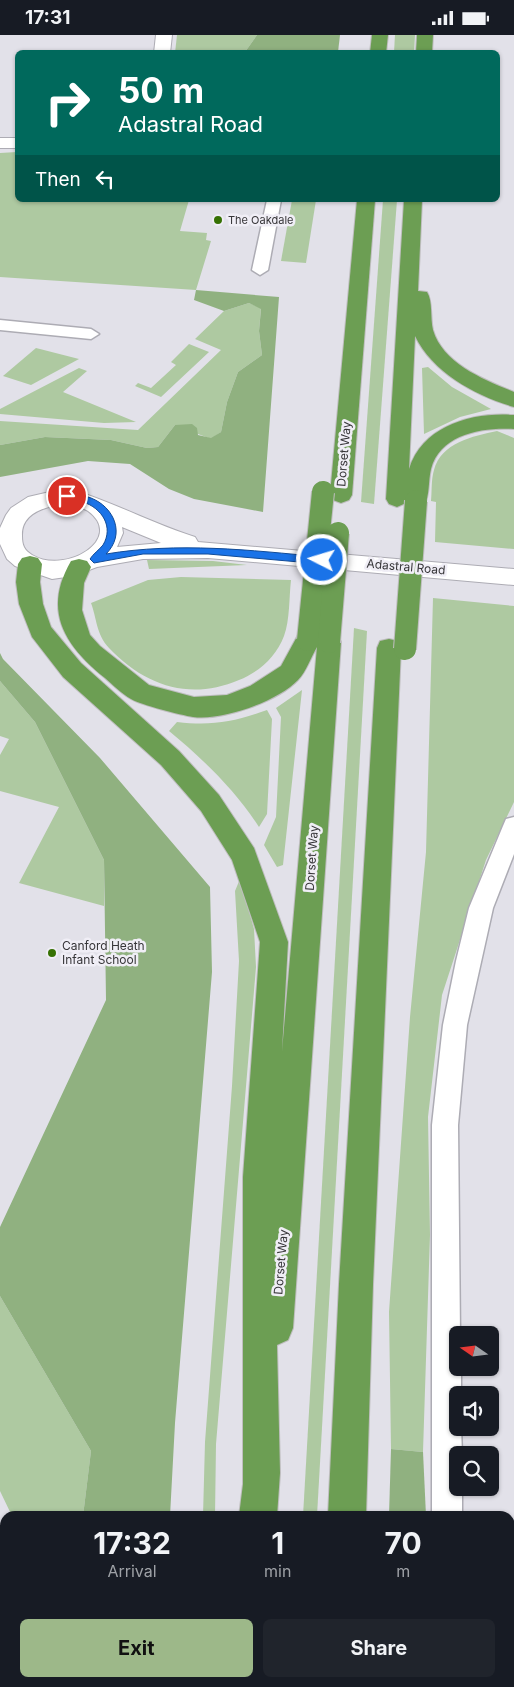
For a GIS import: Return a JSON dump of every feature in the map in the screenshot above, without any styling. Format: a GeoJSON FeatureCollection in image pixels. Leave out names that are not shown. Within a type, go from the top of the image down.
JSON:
{"type":"FeatureCollection","features":[{"type":"Feature","properties":{"kind":"highway"},"geometry":{"type":"LineString","coordinates":[[378,50],[380,35]]}},
{"type":"Feature","properties":{"kind":"highway"},"geometry":{"type":"LineString","coordinates":[[424,50],[425,35]]}},
{"type":"Feature","properties":{"kind":"highway","name":"Dorset Way"},"geometry":{"type":"LineString","coordinates":[[259,1504],[282,1263],[318,641],[332,494],[366,202]]}},
{"type":"Feature","properties":{"kind":"highway"},"geometry":{"type":"LineString","coordinates":[[414,202],[420,319],[428,343],[444,361],[474,384],[514,400]]}},
{"type":"Feature","properties":{"kind":"highway"},"geometry":{"type":"LineString","coordinates":[[347,1511],[356,1285],[406,500],[414,202]]}},
{"type":"Feature","properties":{"kind":"highway"},"geometry":{"type":"LineString","coordinates":[[406,500],[425,456],[446,435],[466,427],[487,422],[514,422]]}},
{"type":"Feature","properties":{"kind":"highway"},"geometry":{"type":"LineString","coordinates":[[16,558],[28,582],[40,631],[72,671],[170,758],[210,803],[244,856],[274,942],[260,1177],[259,1504]]}},
{"type":"Feature","properties":{"kind":"highway"},"geometry":{"type":"LineString","coordinates":[[87,563],[72,583],[70,610],[79,639],[91,653],[141,693],[194,707],[229,705],[259,693],[290,673],[318,641]]}},
{"type":"Feature","properties":{"kind":"street"},"geometry":{"type":"LineString","coordinates":[[162,50],[164,35]]}},
{"type":"Feature","properties":{"kind":"street"},"geometry":{"type":"LineString","coordinates":[[0,143],[15,143]]}},
{"type":"Feature","properties":{"kind":"street","name":"Adastral Road"},"geometry":{"type":"LineString","coordinates":[[0,512],[25,508],[47,498],[67,496],[87,500],[148,530],[208,550]]}},
{"type":"Feature","properties":{"kind":"street"},"geometry":{"type":"LineString","coordinates":[[16,558],[12,550],[9,532],[13,521],[25,508]]}},
{"type":"Feature","properties":{"kind":"street"},"geometry":{"type":"LineString","coordinates":[[87,563],[106,548],[112,535],[112,523],[104,510]]}},
{"type":"Feature","properties":{"kind":"street","name":"Adastral Road"},"geometry":{"type":"LineString","coordinates":[[16,558],[37,568],[58,570],[143,551],[208,550],[514,577]]}},
{"type":"Feature","properties":{"kind":"lane"},"geometry":{"type":"LineString","coordinates":[[260,270],[274,202]]}},
{"type":"Feature","properties":{"kind":"lane"},"geometry":{"type":"LineString","coordinates":[[0,325],[90,334]]}},
{"type":"Feature","properties":{"kind":"lane"},"geometry":{"type":"LineString","coordinates":[[447,1511],[444,1303],[446,1116],[455,1025],[480,908],[514,826]]}},
{"type":"Feature","properties":{"kind":"green space"},"geometry":{"type":"Polygon","coordinates":[[[177,35],[257,35],[246,50],[175,50],[177,35]]]}},
{"type":"Feature","properties":{"kind":"green space"},"geometry":{"type":"Polygon","coordinates":[[[257,35],[340,35],[338,50],[246,50],[257,35]]]}},
{"type":"Feature","properties":{"kind":"green space"},"geometry":{"type":"Polygon","coordinates":[[[395,35],[415,35],[414,50],[394,50],[395,35]]]}},
{"type":"Feature","properties":{"kind":"green space"},"geometry":{"type":"Polygon","coordinates":[[[15,152],[15,202],[188,202],[180,231],[207,233],[206,240],[211,241],[196,290],[0,277],[0,153],[15,152]]]}},
{"type":"Feature","properties":{"kind":"green space"},"geometry":{"type":"Polygon","coordinates":[[[292,202],[316,202],[306,263],[281,261],[292,202]]]}},
{"type":"Feature","properties":{"kind":"green space"},"geometry":{"type":"Polygon","coordinates":[[[383,202],[397,202],[374,504],[361,502],[383,202]]]}},
{"type":"Feature","properties":{"kind":"green space"},"geometry":{"type":"Polygon","coordinates":[[[196,290],[279,297],[263,512],[194,499],[169,489],[130,464],[88,461],[0,477],[0,445],[45,437],[111,440],[147,448],[158,447],[175,425],[192,424],[197,428],[198,435],[211,438],[221,432],[227,402],[238,372],[262,355],[259,331],[261,309],[249,303],[224,311],[194,300],[196,290]]]}},
{"type":"Feature","properties":{"kind":"green space"},"geometry":{"type":"Polygon","coordinates":[[[249,303],[261,308],[259,331],[262,355],[238,372],[227,402],[221,432],[211,439],[175,425],[158,447],[147,448],[111,440],[45,437],[0,445],[0,421],[138,430],[221,350],[195,339],[224,311],[249,303]]]}},
{"type":"Feature","properties":{"kind":"green space"},"geometry":{"type":"Polygon","coordinates":[[[189,344],[209,352],[161,397],[135,386],[138,383],[151,388],[176,365],[171,362],[189,344]]]}},
{"type":"Feature","properties":{"kind":"green space"},"geometry":{"type":"Polygon","coordinates":[[[36,348],[79,359],[31,385],[3,376],[36,348]]]}},
{"type":"Feature","properties":{"kind":"green space"},"geometry":{"type":"Polygon","coordinates":[[[428,367],[452,387],[491,409],[460,417],[424,434],[422,368],[428,367]]]}},
{"type":"Feature","properties":{"kind":"green space"},"geometry":{"type":"Polygon","coordinates":[[[79,368],[87,371],[63,392],[136,422],[104,423],[0,414],[0,409],[79,368]]]}},
{"type":"Feature","properties":{"kind":"green space"},"geometry":{"type":"Polygon","coordinates":[[[497,431],[514,438],[514,549],[435,542],[436,502],[431,501],[433,474],[438,461],[443,453],[459,442],[497,431]]]}},
{"type":"Feature","properties":{"kind":"green space"},"geometry":{"type":"Polygon","coordinates":[[[147,560],[213,561],[247,565],[149,569],[147,560]]]}},
{"type":"Feature","properties":{"kind":"green space"},"geometry":{"type":"Polygon","coordinates":[[[181,577],[291,580],[286,630],[281,644],[272,657],[246,677],[221,686],[203,689],[169,686],[138,672],[123,661],[105,643],[97,626],[91,603],[148,580],[181,577]]]}},
{"type":"Feature","properties":{"kind":"green space"},"geometry":{"type":"Polygon","coordinates":[[[433,598],[514,606],[514,802],[486,860],[442,995],[428,1117],[430,1235],[423,1452],[391,1449],[389,1312],[410,1017],[426,852],[433,598]]]}},
{"type":"Feature","properties":{"kind":"green space"},"geometry":{"type":"Polygon","coordinates":[[[354,628],[367,631],[317,1511],[303,1511],[354,628]]]}},
{"type":"Feature","properties":{"kind":"green space"},"geometry":{"type":"Polygon","coordinates":[[[0,653],[3,659],[100,758],[210,887],[212,972],[175,1423],[170,1511],[84,1511],[91,1451],[0,1296],[0,1227],[106,1000],[104,860],[35,722],[0,681],[0,653]]]}},
{"type":"Feature","properties":{"kind":"green space"},"geometry":{"type":"Polygon","coordinates":[[[0,681],[35,722],[104,860],[104,906],[19,883],[59,807],[0,791],[0,755],[9,739],[0,736],[0,681]]]}},
{"type":"Feature","properties":{"kind":"green space"},"geometry":{"type":"Polygon","coordinates":[[[302,690],[283,865],[277,867],[264,845],[276,817],[281,717],[276,708],[302,690]]]}},
{"type":"Feature","properties":{"kind":"green space"},"geometry":{"type":"Polygon","coordinates":[[[267,710],[272,719],[267,814],[259,827],[240,800],[218,776],[169,731],[177,722],[223,722],[267,710]]]}},
{"type":"Feature","properties":{"kind":"green space"},"geometry":{"type":"Polygon","coordinates":[[[240,879],[254,929],[256,967],[216,1444],[215,1511],[203,1511],[205,1442],[232,1086],[239,961],[235,891],[240,879]]]}},
{"type":"Feature","properties":{"kind":"green space"},"geometry":{"type":"Polygon","coordinates":[[[0,1296],[91,1451],[84,1511],[10,1511],[0,1491],[0,1296]]]}},
{"type":"Feature","properties":{"kind":"green space"},"geometry":{"type":"Polygon","coordinates":[[[391,1449],[423,1452],[426,1511],[389,1511],[391,1449]]]}},
{"type":"Feature","properties":{"kind":"place","name":"The Oakdale"},"geometry":{"type":"Point","coordinates":[218,220]}},
{"type":"Feature","properties":{"kind":"place","name":"Canford Heath Infant School"},"geometry":{"type":"Point","coordinates":[52,953]}},
{"type":"Feature","properties":{"kind":"route"},"geometry":{"type":"LineString","coordinates":[[67,496],[87,500],[104,510],[112,523],[112,535],[106,548],[94,559],[143,551],[208,550],[322,560]]}}]}
